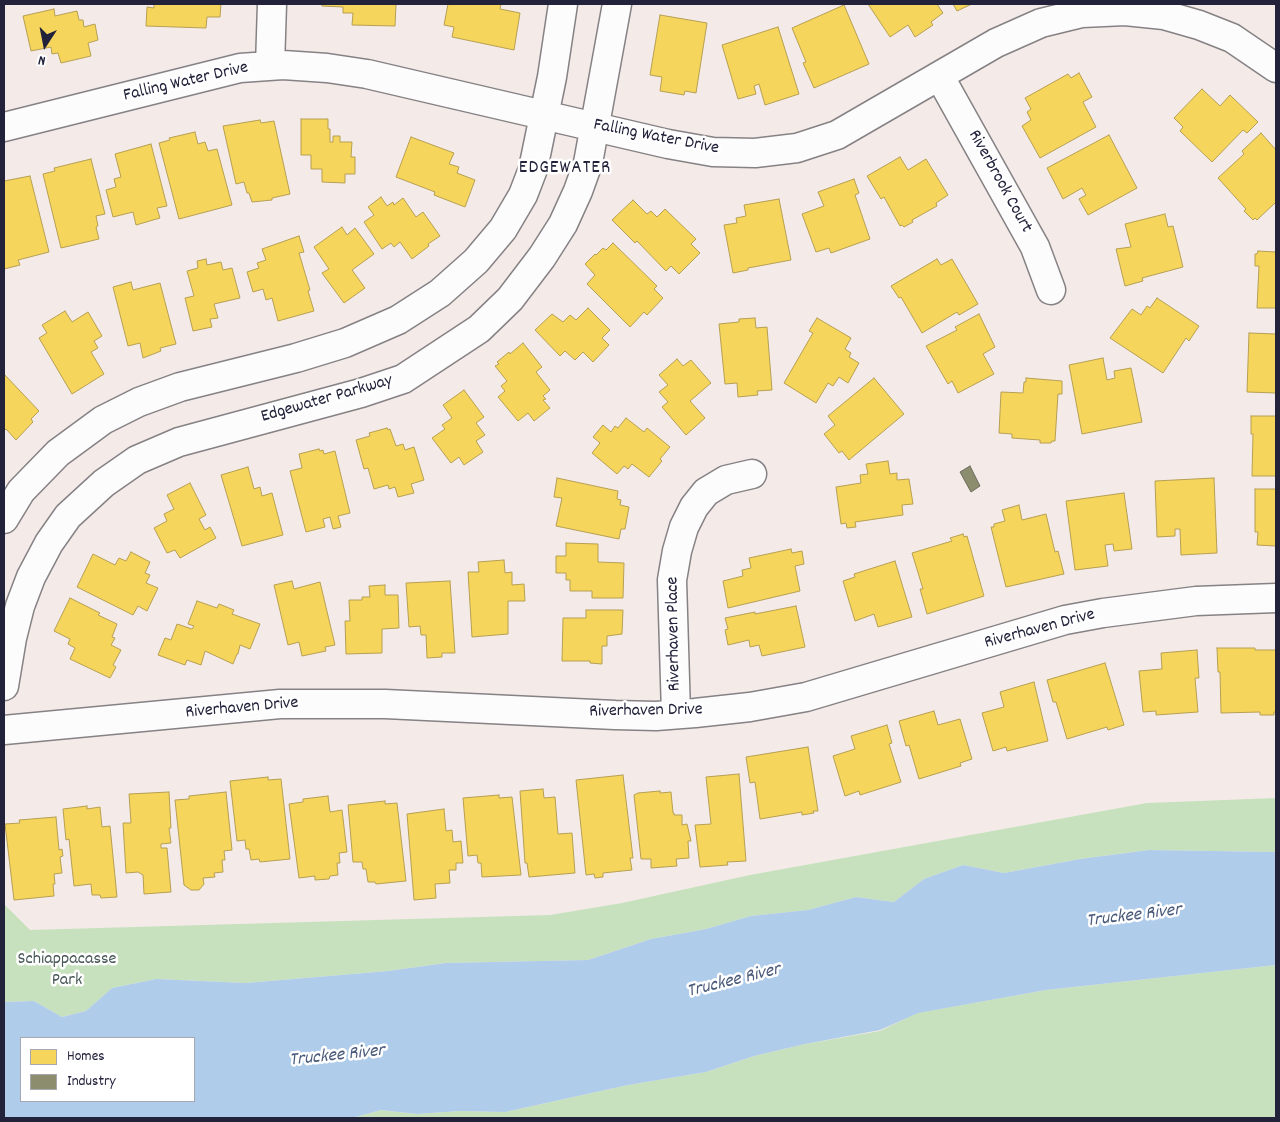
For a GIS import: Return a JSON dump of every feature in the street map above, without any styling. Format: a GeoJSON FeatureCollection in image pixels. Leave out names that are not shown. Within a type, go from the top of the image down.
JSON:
{"type":"FeatureCollection","features":[{"type":"Feature","properties":{"kind":"street"},"geometry":{"type":"LineString","coordinates":[[270,66],[272,4]]}},
{"type":"Feature","properties":{"kind":"street"},"geometry":{"type":"LineString","coordinates":[[4,519],[21,491],[58,453],[103,420],[139,402],[180,387],[345,344],[398,320],[440,293],[476,261],[503,229],[523,195],[533,169],[563,4]]}},
{"type":"Feature","properties":{"kind":"street","name":"Edgewater Parkway"},"geometry":{"type":"LineString","coordinates":[[4,686],[14,630],[28,584],[48,544],[68,516],[104,483],[137,460],[179,442],[361,393],[403,378],[479,329],[510,299],[542,258],[563,224],[578,191],[588,163],[618,4]]}},
{"type":"Feature","properties":{"kind":"street","name":"Falling Water Drive"},"geometry":{"type":"LineString","coordinates":[[4,127],[240,68],[270,66],[327,68],[367,74],[668,144],[713,152],[755,153],[797,148],[837,135],[996,43],[1041,23],[1082,13],[1125,11],[1164,15],[1199,25],[1232,38],[1276,68]]}},
{"type":"Feature","properties":{"kind":"street","name":"Riverbrook Court"},"geometry":{"type":"LineString","coordinates":[[940,77],[1035,248],[1051,290]]}},
{"type":"Feature","properties":{"kind":"street","name":"Riverhaven Place"},"geometry":{"type":"LineString","coordinates":[[676,714],[672,580],[676,551],[684,526],[694,507],[706,492],[726,480],[752,474]]}},
{"type":"Feature","properties":{"kind":"street","name":"Riverhaven Drive"},"geometry":{"type":"LineString","coordinates":[[4,730],[280,704],[385,704],[656,716],[750,707],[806,697],[1065,620],[1196,601],[1276,598]]}},
{"type":"Feature","properties":{"kind":"green space","name":"Schiappacasse Park"},"geometry":{"type":"Polygon","coordinates":[[[1276,798],[1276,852],[1149,850],[1080,859],[1004,873],[963,865],[924,879],[894,902],[856,897],[808,910],[751,916],[706,929],[651,939],[588,960],[446,963],[388,971],[246,983],[156,979],[112,988],[86,1011],[62,1017],[34,1001],[4,1002],[4,904],[30,930],[550,915],[622,903],[750,875],[1147,803],[1276,798]]]}},
{"type":"Feature","properties":{"kind":"green space"},"geometry":{"type":"Polygon","coordinates":[[[1276,965],[1276,1118],[352,1118],[381,1110],[417,1114],[460,1111],[505,1112],[628,1085],[706,1072],[754,1056],[805,1044],[880,1031],[917,1013],[1046,990],[1276,965]]]}},
{"type":"Feature","properties":{"kind":"water","name":"Truckee River"},"geometry":{"type":"Polygon","coordinates":[[[1149,850],[1276,852],[1276,965],[1046,990],[918,1013],[880,1030],[754,1056],[706,1072],[628,1085],[505,1112],[460,1111],[417,1114],[381,1110],[352,1118],[4,1118],[4,1002],[34,1001],[62,1017],[86,1011],[112,988],[156,979],[246,983],[388,971],[446,963],[588,960],[651,939],[706,929],[751,916],[808,910],[856,897],[894,902],[924,879],[963,865],[1004,873],[1080,859],[1149,850]]]}},
{"type":"Feature","properties":{"kind":"building: Homes"},"geometry":{"type":"Polygon","coordinates":[[[154,4],[221,4],[220,17],[207,17],[206,28],[146,26],[147,7],[154,8],[154,4]]]}},
{"type":"Feature","properties":{"kind":"building: Homes"},"geometry":{"type":"Polygon","coordinates":[[[322,4],[396,4],[395,26],[352,25],[353,13],[343,13],[343,7],[322,6],[322,4]]]}},
{"type":"Feature","properties":{"kind":"building: Homes"},"geometry":{"type":"Polygon","coordinates":[[[448,4],[501,4],[500,9],[520,13],[514,50],[452,37],[454,27],[444,25],[448,4]]]}},
{"type":"Feature","properties":{"kind":"building: Homes"},"geometry":{"type":"Polygon","coordinates":[[[868,4],[937,4],[943,13],[931,22],[933,25],[915,37],[908,25],[890,37],[868,4]]]}},
{"type":"Feature","properties":{"kind":"building: Homes"},"geometry":{"type":"Polygon","coordinates":[[[953,4],[972,4],[957,11],[953,4]]]}},
{"type":"Feature","properties":{"kind":"building: Homes"},"geometry":{"type":"Polygon","coordinates":[[[844,5],[869,64],[814,88],[803,63],[806,62],[792,28],[844,5]]]}},
{"type":"Feature","properties":{"kind":"building: Homes"},"geometry":{"type":"Polygon","coordinates":[[[54,9],[55,16],[77,11],[79,20],[83,20],[84,27],[95,24],[98,40],[88,43],[91,56],[61,63],[58,53],[52,54],[51,47],[31,51],[23,16],[54,9]]]}},
{"type":"Feature","properties":{"kind":"building: Homes"},"geometry":{"type":"Polygon","coordinates":[[[660,15],[707,23],[696,93],[685,91],[684,95],[660,91],[662,77],[650,75],[660,15]]]}},
{"type":"Feature","properties":{"kind":"building: Homes"},"geometry":{"type":"Polygon","coordinates":[[[778,27],[799,94],[765,105],[759,84],[754,86],[756,94],[738,99],[722,45],[778,27]]]}},
{"type":"Feature","properties":{"kind":"building: Homes"},"geometry":{"type":"Polygon","coordinates":[[[1079,73],[1092,97],[1083,102],[1096,127],[1040,158],[1022,126],[1031,120],[1027,112],[1031,109],[1025,98],[1068,74],[1071,78],[1079,73]]]}},
{"type":"Feature","properties":{"kind":"building: Homes"},"geometry":{"type":"Polygon","coordinates":[[[1202,89],[1220,106],[1230,95],[1258,122],[1247,133],[1243,130],[1212,162],[1180,131],[1183,127],[1174,118],[1202,89]]]}},
{"type":"Feature","properties":{"kind":"building: Homes"},"geometry":{"type":"Polygon","coordinates":[[[301,119],[328,119],[330,142],[333,142],[333,136],[340,136],[340,142],[352,142],[351,157],[355,157],[355,174],[345,174],[345,183],[322,182],[322,169],[311,169],[311,155],[301,155],[301,119]]]}},
{"type":"Feature","properties":{"kind":"building: Homes"},"geometry":{"type":"Polygon","coordinates":[[[260,120],[261,123],[274,121],[290,194],[272,198],[272,200],[252,202],[244,182],[236,184],[223,126],[260,120]]]}},
{"type":"Feature","properties":{"kind":"building: Homes"},"geometry":{"type":"Polygon","coordinates":[[[195,132],[198,144],[205,142],[208,151],[217,149],[232,205],[179,219],[159,143],[170,140],[169,138],[195,132]]]}},
{"type":"Feature","properties":{"kind":"building: Homes"},"geometry":{"type":"Polygon","coordinates":[[[1261,133],[1276,150],[1276,202],[1257,220],[1255,218],[1253,220],[1244,211],[1246,209],[1218,178],[1244,154],[1242,151],[1261,133]]]}},
{"type":"Feature","properties":{"kind":"building: Homes"},"geometry":{"type":"Polygon","coordinates":[[[1109,135],[1137,188],[1088,215],[1079,199],[1086,195],[1082,188],[1063,199],[1047,168],[1109,135]]]}},
{"type":"Feature","properties":{"kind":"building: Homes"},"geometry":{"type":"Polygon","coordinates":[[[411,137],[454,153],[449,164],[459,167],[457,173],[475,180],[465,207],[434,195],[435,192],[396,177],[411,137]]]}},
{"type":"Feature","properties":{"kind":"building: Homes"},"geometry":{"type":"Polygon","coordinates":[[[151,144],[167,206],[157,208],[160,218],[136,225],[133,212],[113,217],[106,190],[116,187],[114,179],[121,177],[115,154],[151,144]]]}},
{"type":"Feature","properties":{"kind":"building: Homes"},"geometry":{"type":"Polygon","coordinates":[[[900,157],[908,170],[926,159],[948,195],[936,203],[937,206],[912,220],[913,222],[904,227],[900,226],[884,197],[881,199],[867,176],[900,157]]]}},
{"type":"Feature","properties":{"kind":"building: Homes"},"geometry":{"type":"Polygon","coordinates":[[[91,159],[105,214],[96,216],[99,239],[61,248],[43,174],[55,171],[54,168],[91,159]]]}},
{"type":"Feature","properties":{"kind":"building: Homes"},"geometry":{"type":"Polygon","coordinates":[[[30,176],[49,252],[18,260],[20,265],[4,269],[4,181],[30,176]]]}},
{"type":"Feature","properties":{"kind":"building: Homes"},"geometry":{"type":"Polygon","coordinates":[[[854,179],[859,193],[855,195],[870,239],[831,253],[829,248],[816,252],[802,214],[824,206],[818,192],[854,179]]]}},
{"type":"Feature","properties":{"kind":"building: Homes"},"geometry":{"type":"Polygon","coordinates":[[[381,197],[387,206],[393,202],[394,205],[403,198],[416,217],[423,212],[440,236],[412,259],[400,242],[394,247],[391,243],[382,249],[364,222],[374,215],[368,207],[381,197]]]}},
{"type":"Feature","properties":{"kind":"building: Homes"},"geometry":{"type":"Polygon","coordinates":[[[779,199],[791,260],[748,268],[748,270],[733,273],[724,225],[737,223],[736,218],[746,216],[744,205],[779,199]]]}},
{"type":"Feature","properties":{"kind":"building: Homes"},"geometry":{"type":"Polygon","coordinates":[[[633,200],[647,214],[651,211],[657,217],[665,209],[696,239],[691,244],[700,253],[679,274],[671,266],[666,271],[637,241],[635,243],[612,220],[633,200]]]}},
{"type":"Feature","properties":{"kind":"building: Homes"},"geometry":{"type":"Polygon","coordinates":[[[1165,214],[1168,227],[1173,226],[1183,267],[1142,278],[1143,281],[1125,286],[1116,249],[1131,247],[1125,224],[1165,214]]]}},
{"type":"Feature","properties":{"kind":"building: Homes"},"geometry":{"type":"Polygon","coordinates":[[[342,227],[347,235],[355,228],[374,254],[352,270],[365,288],[344,303],[322,273],[329,269],[314,247],[342,227]]]}},
{"type":"Feature","properties":{"kind":"building: Homes"},"geometry":{"type":"Polygon","coordinates":[[[299,236],[304,252],[299,253],[314,311],[278,321],[272,298],[266,300],[263,289],[253,292],[247,272],[259,268],[257,263],[266,260],[262,249],[299,236]]]}},
{"type":"Feature","properties":{"kind":"building: Homes"},"geometry":{"type":"Polygon","coordinates":[[[613,243],[657,286],[654,289],[663,298],[647,315],[644,312],[630,327],[587,284],[595,275],[585,264],[603,248],[606,250],[613,243]]]}},
{"type":"Feature","properties":{"kind":"building: Homes"},"geometry":{"type":"Polygon","coordinates":[[[1258,251],[1276,252],[1276,308],[1257,308],[1259,266],[1255,266],[1255,254],[1258,251]]]}},
{"type":"Feature","properties":{"kind":"building: Homes"},"geometry":{"type":"Polygon","coordinates":[[[206,259],[207,265],[221,262],[223,270],[232,268],[240,298],[214,304],[218,318],[210,319],[212,327],[193,331],[185,298],[194,296],[187,271],[198,268],[197,261],[206,259]]]}},
{"type":"Feature","properties":{"kind":"building: Homes"},"geometry":{"type":"Polygon","coordinates":[[[937,259],[941,265],[952,259],[978,304],[959,315],[957,312],[922,333],[901,297],[899,298],[891,286],[937,259]]]}},
{"type":"Feature","properties":{"kind":"building: Homes"},"geometry":{"type":"Polygon","coordinates":[[[131,282],[133,290],[160,283],[176,344],[160,348],[161,351],[143,358],[140,343],[128,346],[113,287],[131,282]]]}},
{"type":"Feature","properties":{"kind":"building: Homes"},"geometry":{"type":"Polygon","coordinates":[[[1157,298],[1199,326],[1189,341],[1186,338],[1163,373],[1110,338],[1132,309],[1141,315],[1147,306],[1150,308],[1157,298]]]}},
{"type":"Feature","properties":{"kind":"building: Homes"},"geometry":{"type":"Polygon","coordinates":[[[588,308],[610,330],[602,338],[609,345],[593,362],[583,352],[575,360],[565,351],[560,356],[535,330],[552,314],[563,322],[570,315],[576,320],[588,308]]]}},
{"type":"Feature","properties":{"kind":"building: Homes"},"geometry":{"type":"Polygon","coordinates":[[[65,311],[72,322],[88,312],[102,336],[94,341],[98,348],[91,352],[104,374],[72,394],[39,338],[47,333],[42,325],[65,311]]]}},
{"type":"Feature","properties":{"kind":"building: Homes"},"geometry":{"type":"Polygon","coordinates":[[[979,314],[995,347],[983,354],[994,374],[958,393],[952,381],[948,384],[926,346],[957,330],[955,327],[979,314]]]}},
{"type":"Feature","properties":{"kind":"building: Homes"},"geometry":{"type":"Polygon","coordinates":[[[755,318],[756,328],[767,327],[772,390],[757,391],[758,395],[738,397],[737,383],[725,384],[719,324],[739,322],[739,319],[755,318]]]}},
{"type":"Feature","properties":{"kind":"building: Homes"},"geometry":{"type":"Polygon","coordinates":[[[817,318],[851,338],[845,349],[851,353],[849,357],[859,363],[848,383],[839,377],[833,386],[828,383],[816,403],[784,383],[813,333],[809,331],[817,318]]]}},
{"type":"Feature","properties":{"kind":"building: Homes"},"geometry":{"type":"Polygon","coordinates":[[[1249,333],[1276,334],[1276,393],[1247,392],[1249,333]]]}},
{"type":"Feature","properties":{"kind":"building: Homes"},"geometry":{"type":"Polygon","coordinates":[[[523,343],[542,367],[536,372],[550,390],[543,396],[546,399],[543,400],[550,408],[534,421],[528,413],[518,421],[498,397],[505,391],[501,386],[507,381],[495,366],[509,352],[510,354],[523,343]]]}},
{"type":"Feature","properties":{"kind":"building: Homes"},"geometry":{"type":"Polygon","coordinates":[[[1103,358],[1107,380],[1115,378],[1114,371],[1131,368],[1142,422],[1082,434],[1069,365],[1103,358]]]}},
{"type":"Feature","properties":{"kind":"building: Homes"},"geometry":{"type":"Polygon","coordinates":[[[677,359],[683,366],[691,360],[711,383],[690,401],[705,418],[686,435],[662,407],[668,402],[659,392],[668,385],[659,375],[677,359]]]}},
{"type":"Feature","properties":{"kind":"building: Homes"},"geometry":{"type":"Polygon","coordinates":[[[4,374],[39,411],[31,419],[33,422],[16,440],[6,429],[4,431],[4,374]]]}},
{"type":"Feature","properties":{"kind":"building: Homes"},"geometry":{"type":"Polygon","coordinates":[[[874,378],[904,414],[849,460],[842,451],[839,453],[824,434],[835,425],[828,416],[874,378]]]}},
{"type":"Feature","properties":{"kind":"building: Homes"},"geometry":{"type":"Polygon","coordinates":[[[1026,378],[1062,381],[1062,394],[1058,394],[1055,441],[1051,443],[1040,443],[1040,440],[1012,438],[1012,434],[999,433],[1001,392],[1023,393],[1026,378]]]}},
{"type":"Feature","properties":{"kind":"building: Homes"},"geometry":{"type":"Polygon","coordinates":[[[464,390],[484,417],[476,423],[485,435],[476,441],[483,452],[464,465],[459,457],[451,463],[432,438],[445,429],[442,425],[452,418],[443,405],[464,390]]]}},
{"type":"Feature","properties":{"kind":"building: Homes"},"geometry":{"type":"Polygon","coordinates":[[[1251,416],[1276,416],[1276,476],[1252,476],[1253,434],[1251,434],[1251,416]]]}},
{"type":"Feature","properties":{"kind":"building: Homes"},"geometry":{"type":"Polygon","coordinates":[[[626,418],[644,432],[647,428],[670,447],[649,477],[632,464],[628,469],[624,466],[617,474],[592,453],[600,443],[593,437],[603,425],[611,432],[615,426],[618,428],[626,418]]]}},
{"type":"Feature","properties":{"kind":"building: Homes"},"geometry":{"type":"Polygon","coordinates":[[[387,428],[388,430],[390,429],[396,446],[403,444],[405,450],[414,447],[424,480],[411,484],[414,493],[398,497],[395,487],[389,489],[388,485],[374,489],[368,468],[364,469],[356,440],[370,436],[369,433],[387,428]]]}},
{"type":"Feature","properties":{"kind":"building: Homes"},"geometry":{"type":"Polygon","coordinates":[[[319,449],[320,451],[323,450],[324,454],[335,451],[350,513],[338,516],[341,527],[333,529],[330,517],[323,519],[325,527],[306,532],[290,471],[302,468],[299,454],[319,449]]]}},
{"type":"Feature","properties":{"kind":"building: Homes"},"geometry":{"type":"Polygon","coordinates":[[[888,461],[890,474],[897,473],[897,480],[909,479],[913,504],[902,505],[903,515],[855,522],[856,527],[847,528],[846,523],[841,524],[836,487],[861,483],[860,475],[868,474],[866,464],[888,461]]]}},
{"type":"Feature","properties":{"kind":"building: Homes"},"geometry":{"type":"Polygon","coordinates":[[[248,467],[254,489],[260,487],[262,496],[272,493],[283,535],[242,546],[221,475],[248,467]]]}},
{"type":"Feature","properties":{"kind":"building: Homes"},"geometry":{"type":"Polygon","coordinates":[[[557,478],[618,491],[617,499],[621,500],[620,505],[629,507],[625,529],[621,529],[619,539],[556,526],[562,498],[554,497],[557,478]]]}},
{"type":"Feature","properties":{"kind":"building: Homes"},"geometry":{"type":"Polygon","coordinates":[[[1214,478],[1217,553],[1181,555],[1180,529],[1175,529],[1175,536],[1157,537],[1155,481],[1214,478]]]}},
{"type":"Feature","properties":{"kind":"building: Homes"},"geometry":{"type":"Polygon","coordinates":[[[190,483],[206,515],[199,519],[205,530],[210,527],[216,538],[180,558],[175,550],[167,553],[154,528],[167,521],[164,514],[174,509],[167,495],[190,483]]]}},
{"type":"Feature","properties":{"kind":"building: Homes"},"geometry":{"type":"Polygon","coordinates":[[[1255,489],[1276,489],[1276,546],[1257,545],[1258,532],[1255,532],[1255,489]]]}},
{"type":"Feature","properties":{"kind":"building: Homes"},"geometry":{"type":"Polygon","coordinates":[[[1124,493],[1132,549],[1114,551],[1113,544],[1105,545],[1108,566],[1075,570],[1066,501],[1124,493]]]}},
{"type":"Feature","properties":{"kind":"building: Homes"},"geometry":{"type":"Polygon","coordinates":[[[1019,505],[1022,520],[1046,514],[1055,552],[1058,551],[1064,574],[1006,587],[991,527],[994,527],[994,524],[1005,521],[1002,510],[1019,505]]]}},
{"type":"Feature","properties":{"kind":"building: Homes"},"geometry":{"type":"Polygon","coordinates":[[[963,534],[964,537],[967,536],[984,596],[927,614],[920,589],[923,589],[912,553],[952,541],[950,538],[963,534]]]}},
{"type":"Feature","properties":{"kind":"building: Homes"},"geometry":{"type":"Polygon","coordinates":[[[566,543],[598,544],[598,562],[624,563],[623,598],[592,598],[592,591],[570,591],[570,580],[566,580],[566,573],[556,573],[556,556],[566,556],[566,543]]]}},
{"type":"Feature","properties":{"kind":"building: Homes"},"geometry":{"type":"Polygon","coordinates":[[[791,549],[792,553],[802,551],[804,564],[795,566],[800,591],[728,608],[723,581],[743,576],[742,570],[751,568],[749,558],[791,549]]]}},
{"type":"Feature","properties":{"kind":"building: Homes"},"geometry":{"type":"Polygon","coordinates":[[[131,552],[150,562],[145,573],[150,575],[146,583],[158,588],[147,611],[138,606],[133,615],[77,587],[93,554],[115,565],[119,558],[126,561],[131,552]]]}},
{"type":"Feature","properties":{"kind":"building: Homes"},"geometry":{"type":"Polygon","coordinates":[[[504,560],[505,573],[512,572],[512,585],[524,584],[525,601],[508,601],[508,634],[472,637],[468,572],[479,572],[478,562],[504,560]]]}},
{"type":"Feature","properties":{"kind":"building: Homes"},"geometry":{"type":"Polygon","coordinates":[[[895,561],[912,617],[878,627],[874,614],[855,621],[843,581],[855,577],[854,574],[895,561]]]}},
{"type":"Feature","properties":{"kind":"building: Homes"},"geometry":{"type":"Polygon","coordinates":[[[292,581],[294,589],[320,582],[335,645],[325,647],[326,651],[302,656],[299,642],[288,645],[274,585],[292,581]]]}},
{"type":"Feature","properties":{"kind":"building: Homes"},"geometry":{"type":"Polygon","coordinates":[[[450,581],[455,653],[442,653],[442,657],[427,658],[426,635],[421,635],[420,626],[409,627],[406,583],[450,581]]]}},
{"type":"Feature","properties":{"kind":"building: Homes"},"geometry":{"type":"Polygon","coordinates":[[[385,585],[385,595],[398,595],[399,628],[382,629],[382,653],[346,654],[345,621],[350,621],[349,600],[362,600],[362,597],[370,597],[369,586],[385,585]]]}},
{"type":"Feature","properties":{"kind":"building: Homes"},"geometry":{"type":"Polygon","coordinates":[[[70,598],[117,624],[112,637],[115,638],[111,645],[121,650],[113,665],[116,667],[110,678],[70,659],[75,648],[68,644],[70,639],[54,631],[70,598]]]}},
{"type":"Feature","properties":{"kind":"building: Homes"},"geometry":{"type":"Polygon","coordinates":[[[197,601],[217,608],[219,604],[234,610],[232,614],[260,624],[250,649],[240,645],[233,664],[205,651],[201,665],[187,660],[185,665],[158,655],[165,638],[171,640],[177,624],[192,629],[194,626],[188,624],[197,601]]]}},
{"type":"Feature","properties":{"kind":"building: Homes"},"geometry":{"type":"Polygon","coordinates":[[[796,606],[805,647],[762,656],[759,645],[750,647],[749,640],[728,645],[725,630],[728,629],[725,618],[796,606]]]}},
{"type":"Feature","properties":{"kind":"building: Homes"},"geometry":{"type":"Polygon","coordinates":[[[586,610],[623,610],[622,634],[607,636],[607,646],[602,646],[602,664],[590,663],[590,661],[562,661],[563,618],[586,618],[586,610]]]}},
{"type":"Feature","properties":{"kind":"building: Homes"},"geometry":{"type":"Polygon","coordinates":[[[1217,648],[1276,650],[1276,712],[1274,712],[1274,715],[1260,715],[1260,712],[1221,713],[1220,672],[1218,672],[1217,648]]]}},
{"type":"Feature","properties":{"kind":"building: Homes"},"geometry":{"type":"Polygon","coordinates":[[[1197,650],[1199,678],[1195,678],[1198,712],[1156,715],[1156,711],[1143,712],[1139,671],[1162,669],[1161,653],[1197,650]]]}},
{"type":"Feature","properties":{"kind":"building: Homes"},"geometry":{"type":"Polygon","coordinates":[[[1105,663],[1124,725],[1108,730],[1107,727],[1067,739],[1047,680],[1105,663]]]}},
{"type":"Feature","properties":{"kind":"building: Homes"},"geometry":{"type":"Polygon","coordinates":[[[1034,682],[1048,741],[1007,751],[1006,747],[993,751],[982,713],[1004,707],[1000,692],[1034,682]]]}},
{"type":"Feature","properties":{"kind":"building: Homes"},"geometry":{"type":"Polygon","coordinates":[[[934,711],[938,725],[960,719],[972,759],[960,763],[961,766],[919,779],[909,745],[906,746],[899,721],[934,711]]]}},
{"type":"Feature","properties":{"kind":"building: Homes"},"geometry":{"type":"Polygon","coordinates":[[[887,725],[892,743],[889,744],[901,782],[860,795],[859,791],[845,796],[833,756],[855,749],[851,736],[887,725]]]}},
{"type":"Feature","properties":{"kind":"building: Homes"},"geometry":{"type":"Polygon","coordinates":[[[808,747],[818,811],[802,815],[802,812],[760,819],[755,782],[750,783],[746,757],[808,747]]]}},
{"type":"Feature","properties":{"kind":"building: Homes"},"geometry":{"type":"Polygon","coordinates":[[[739,774],[746,861],[727,862],[728,865],[700,867],[695,825],[711,824],[706,777],[739,774]]]}},
{"type":"Feature","properties":{"kind":"building: Homes"},"geometry":{"type":"Polygon","coordinates":[[[623,775],[633,858],[630,858],[632,870],[603,873],[603,877],[595,878],[594,874],[586,875],[576,780],[623,775]]]}},
{"type":"Feature","properties":{"kind":"building: Homes"},"geometry":{"type":"Polygon","coordinates":[[[268,777],[268,780],[281,779],[290,859],[260,862],[259,859],[251,860],[249,849],[246,849],[245,840],[237,841],[230,781],[268,777]]]}},
{"type":"Feature","properties":{"kind":"building: Homes"},"geometry":{"type":"Polygon","coordinates":[[[543,789],[544,798],[555,797],[558,834],[572,833],[575,873],[529,877],[527,863],[525,863],[520,791],[543,789]]]}},
{"type":"Feature","properties":{"kind":"building: Homes"},"geometry":{"type":"Polygon","coordinates":[[[660,791],[660,793],[671,792],[673,813],[674,815],[682,815],[682,825],[687,824],[691,841],[688,841],[689,858],[676,859],[677,866],[651,868],[651,859],[641,859],[634,795],[660,791]]]}},
{"type":"Feature","properties":{"kind":"building: Homes"},"geometry":{"type":"Polygon","coordinates":[[[169,792],[171,843],[161,844],[161,848],[167,848],[171,892],[144,894],[143,875],[138,872],[126,873],[123,823],[131,823],[129,794],[169,792]]]}},
{"type":"Feature","properties":{"kind":"building: Homes"},"geometry":{"type":"Polygon","coordinates":[[[226,792],[232,850],[224,851],[225,860],[222,860],[223,872],[214,873],[215,877],[203,878],[204,884],[199,890],[191,890],[184,885],[175,800],[189,799],[189,796],[226,792]]]}},
{"type":"Feature","properties":{"kind":"building: Homes"},"geometry":{"type":"Polygon","coordinates":[[[499,795],[499,798],[512,797],[521,875],[482,877],[481,863],[478,863],[477,855],[468,856],[463,798],[499,795]]]}},
{"type":"Feature","properties":{"kind":"building: Homes"},"geometry":{"type":"Polygon","coordinates":[[[328,796],[330,812],[342,810],[347,852],[339,853],[340,863],[337,863],[338,875],[330,876],[329,879],[315,880],[315,876],[299,878],[289,804],[303,802],[303,799],[328,796]]]}},
{"type":"Feature","properties":{"kind":"building: Homes"},"geometry":{"type":"Polygon","coordinates":[[[385,801],[385,804],[397,803],[406,881],[376,884],[375,882],[368,882],[366,869],[363,869],[362,862],[353,862],[348,805],[385,801]]]}},
{"type":"Feature","properties":{"kind":"building: Homes"},"geometry":{"type":"Polygon","coordinates":[[[87,806],[87,809],[100,807],[102,827],[110,826],[117,897],[101,898],[100,895],[92,895],[91,884],[74,886],[69,839],[66,840],[63,809],[87,806]]]}},
{"type":"Feature","properties":{"kind":"building: Homes"},"geometry":{"type":"Polygon","coordinates":[[[444,809],[446,831],[452,830],[453,842],[461,841],[463,863],[456,863],[456,870],[449,870],[450,883],[435,884],[436,898],[414,900],[407,814],[444,809]]]}},
{"type":"Feature","properties":{"kind":"building: Homes"},"geometry":{"type":"Polygon","coordinates":[[[56,817],[59,850],[62,849],[63,856],[60,857],[62,873],[54,874],[54,896],[14,900],[5,824],[20,823],[19,820],[56,817]]]}},
{"type":"Feature","properties":{"kind":"building: Industry"},"geometry":{"type":"Polygon","coordinates":[[[970,466],[980,486],[971,492],[960,472],[970,466]]]}},
{"type":"Feature","properties":{"kind":"district","name":"EDGEWATER"},"geometry":{"type":"Point","coordinates":[565,169]}}]}
